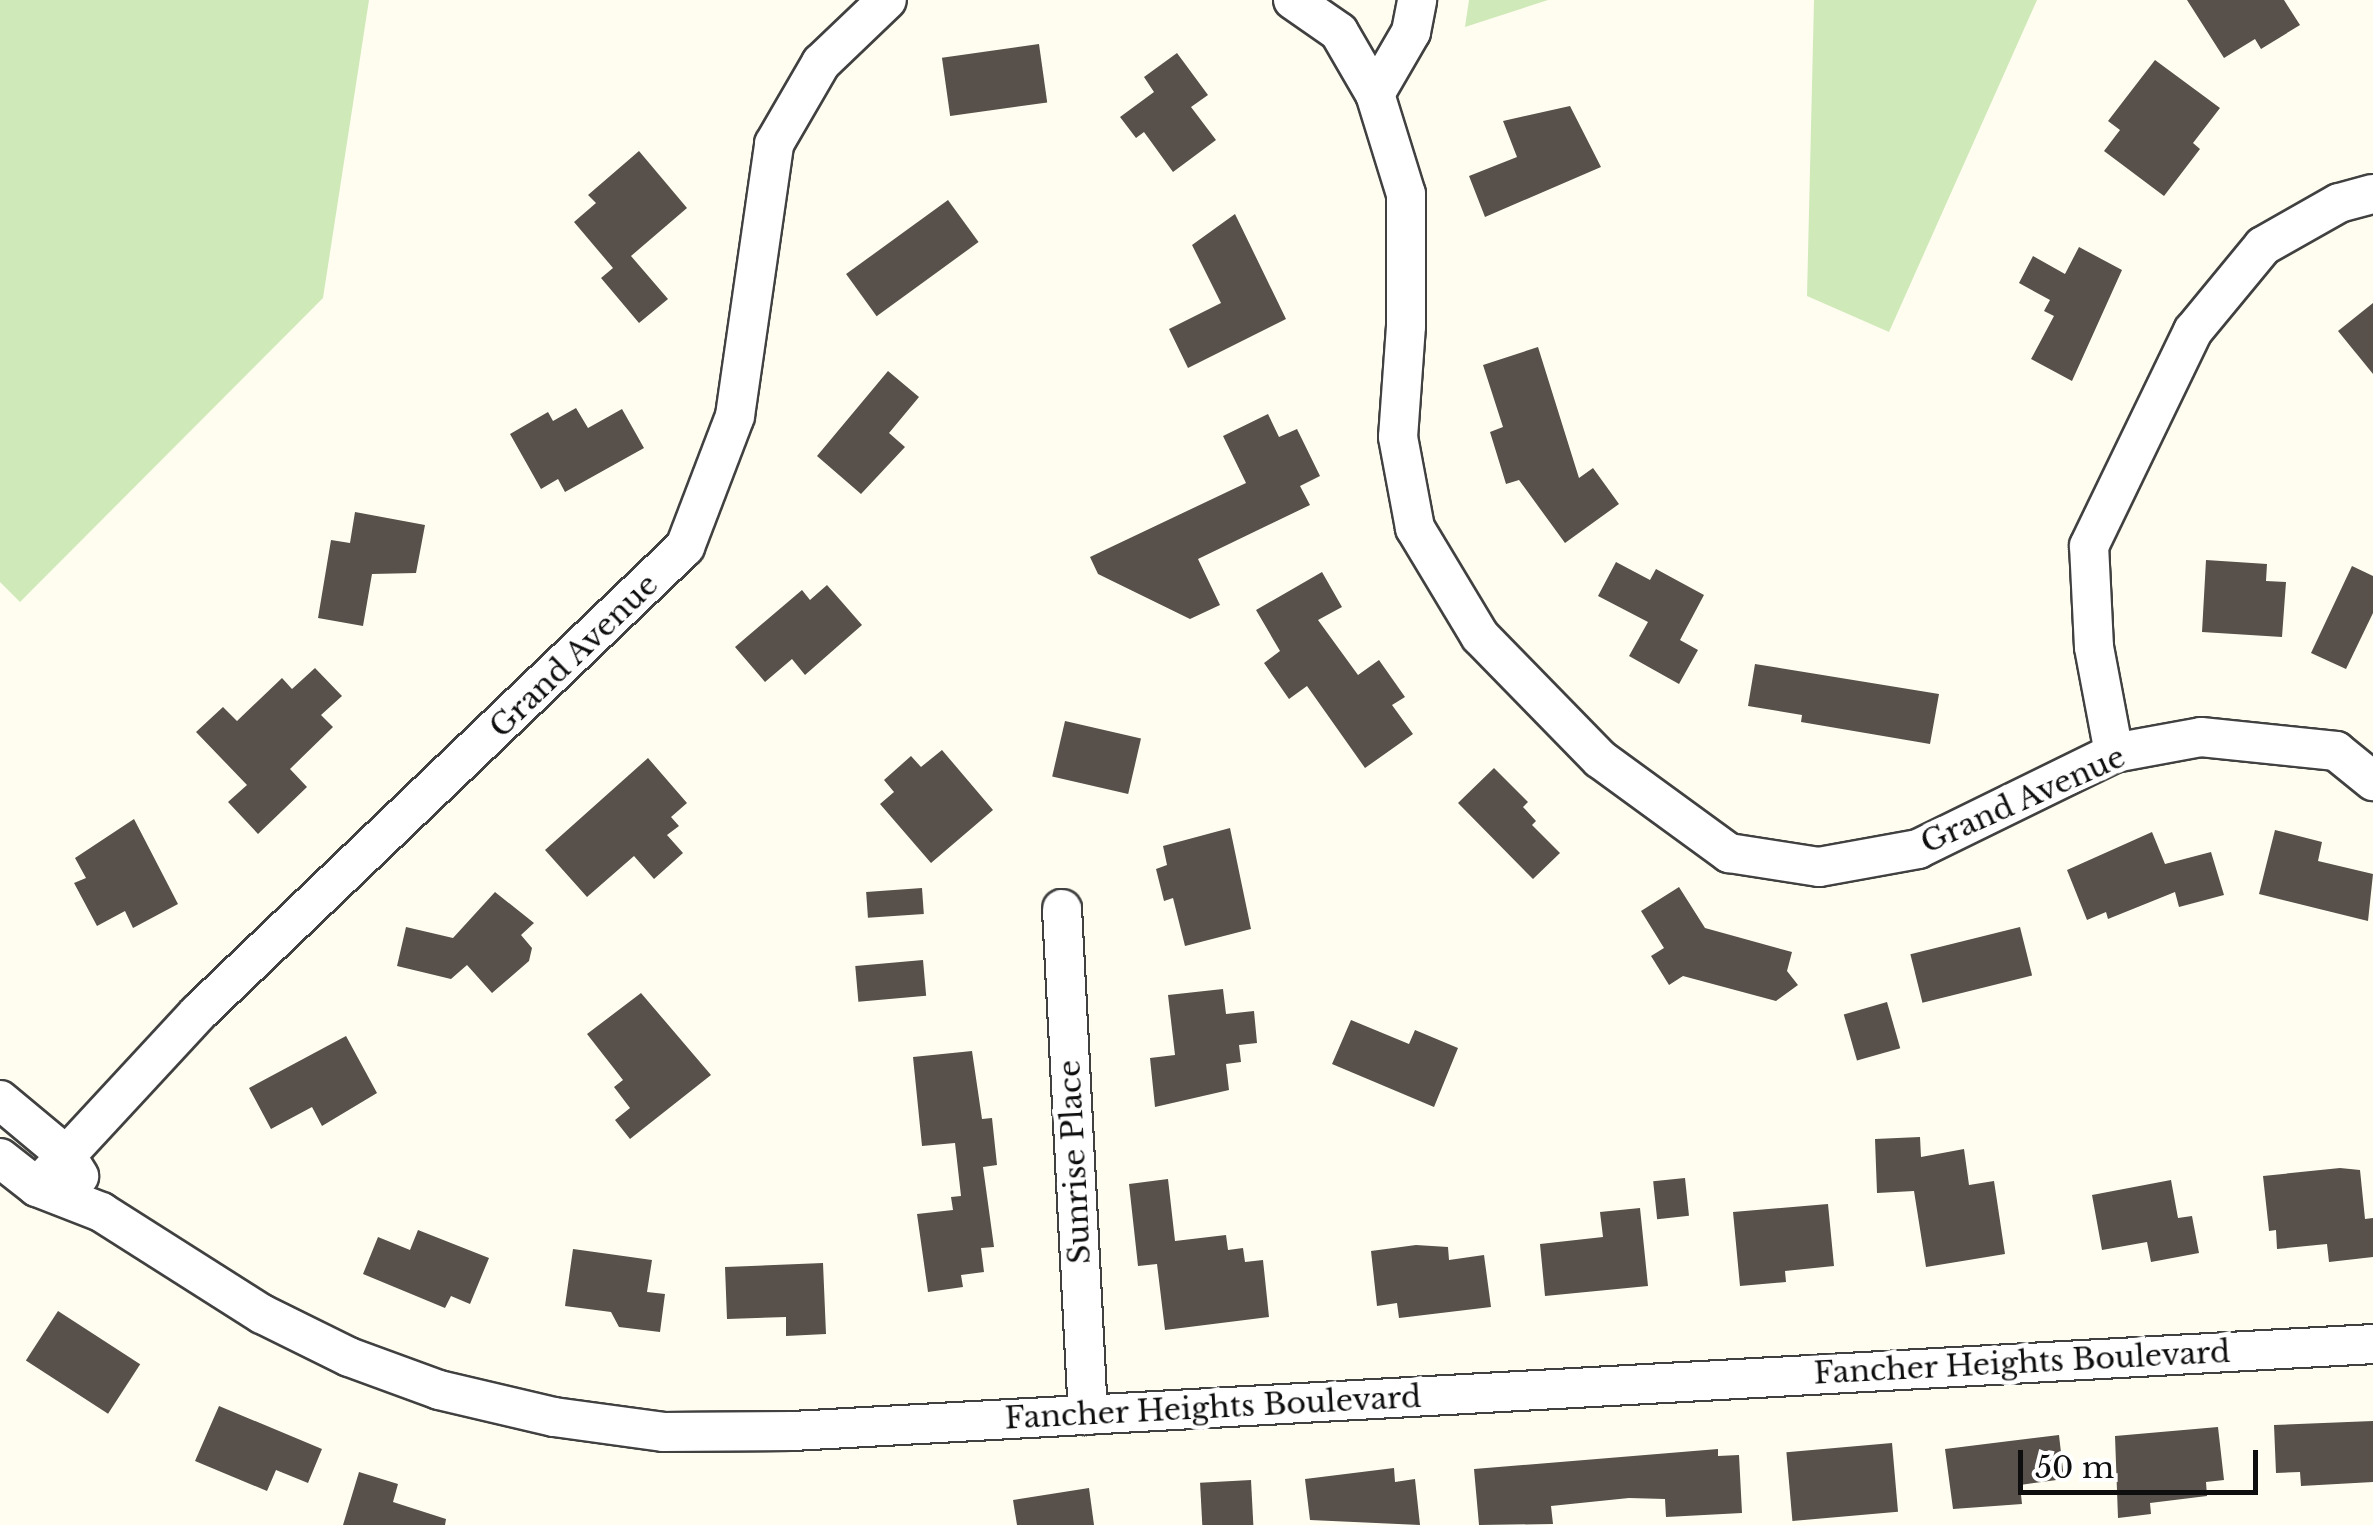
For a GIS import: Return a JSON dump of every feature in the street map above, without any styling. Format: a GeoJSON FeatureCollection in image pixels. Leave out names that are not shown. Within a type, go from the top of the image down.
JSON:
{"type":"FeatureCollection","features":[{"type":"Feature","properties":{"kind":"street","name":"Grand Avenue"},"geometry":{"type":"LineString","coordinates":[[37,1187],[198,1013],[685,547],[734,416],[774,144],[821,63],[888,0]]}},
{"type":"Feature","properties":{"kind":"street","name":"Grand Avenue"},"geometry":{"type":"LineString","coordinates":[[1294,0],[1339,32],[1374,94],[1406,194],[1406,326],[1398,437],[1414,528],[1480,636],[1600,759],[1728,853],[1818,867],[1918,850],[2114,753],[2201,737],[2336,751],[2373,781]]}},
{"type":"Feature","properties":{"kind":"street"},"geometry":{"type":"LineString","coordinates":[[1374,94],[1411,32],[1417,0]]}},
{"type":"Feature","properties":{"kind":"street"},"geometry":{"type":"LineString","coordinates":[[2114,753],[2094,647],[2089,546],[2193,331],[2264,246],[2339,203],[2373,194]]}},
{"type":"Feature","properties":{"kind":"street","name":"Sunrise Place"},"geometry":{"type":"LineString","coordinates":[[1062,909],[1088,1415]]}},
{"type":"Feature","properties":{"kind":"street","name":"Fancher Heights Boulevard"},"geometry":{"type":"LineString","coordinates":[[0,1100],[66,1155],[101,1212]]}},
{"type":"Feature","properties":{"kind":"street","name":"Fancher Heights Boulevard"},"geometry":{"type":"LineString","coordinates":[[0,1158],[37,1187],[101,1212],[262,1314],[350,1357],[438,1390],[554,1417],[663,1432],[775,1432],[2373,1344]]}},
{"type":"Feature","properties":{"kind":"green space"},"geometry":{"type":"Polygon","coordinates":[[[0,0],[369,0],[323,298],[20,602],[0,582],[0,0]]]}},
{"type":"Feature","properties":{"kind":"green space"},"geometry":{"type":"Polygon","coordinates":[[[1469,0],[1548,0],[1465,27],[1469,0]]]}},
{"type":"Feature","properties":{"kind":"green space"},"geometry":{"type":"Polygon","coordinates":[[[1814,0],[2037,0],[1889,332],[1807,296],[1814,0]]]}},
{"type":"Feature","properties":{"kind":"building"},"geometry":{"type":"Polygon","coordinates":[[[2187,0],[2284,0],[2300,25],[2261,49],[2255,39],[2224,58],[2187,0]]]}},
{"type":"Feature","properties":{"kind":"building"},"geometry":{"type":"Polygon","coordinates":[[[1039,44],[1047,102],[950,116],[942,58],[1039,44]]]}},
{"type":"Feature","properties":{"kind":"building"},"geometry":{"type":"Polygon","coordinates":[[[1177,53],[1208,95],[1191,107],[1216,140],[1173,172],[1144,132],[1136,138],[1120,117],[1154,92],[1144,77],[1177,53]]]}},
{"type":"Feature","properties":{"kind":"building"},"geometry":{"type":"Polygon","coordinates":[[[2155,60],[2220,108],[2193,143],[2200,149],[2164,196],[2104,151],[2120,130],[2108,121],[2155,60]]]}},
{"type":"Feature","properties":{"kind":"building"},"geometry":{"type":"Polygon","coordinates":[[[1570,106],[1601,167],[1485,217],[1469,176],[1517,157],[1503,121],[1570,106]]]}},
{"type":"Feature","properties":{"kind":"building"},"geometry":{"type":"Polygon","coordinates":[[[639,151],[687,208],[631,256],[668,299],[639,323],[601,278],[613,268],[574,222],[596,203],[588,195],[639,151]]]}},
{"type":"Feature","properties":{"kind":"building"},"geometry":{"type":"Polygon","coordinates":[[[948,200],[979,242],[877,316],[846,274],[948,200]]]}},
{"type":"Feature","properties":{"kind":"building"},"geometry":{"type":"Polygon","coordinates":[[[1235,214],[1286,319],[1188,368],[1169,329],[1221,303],[1192,245],[1235,214]]]}},
{"type":"Feature","properties":{"kind":"building"},"geometry":{"type":"Polygon","coordinates":[[[2079,247],[2122,270],[2072,381],[2031,359],[2054,316],[2044,311],[2050,300],[2019,283],[2033,256],[2065,274],[2079,247]]]}},
{"type":"Feature","properties":{"kind":"building"},"geometry":{"type":"Polygon","coordinates":[[[2373,303],[2373,374],[2338,331],[2373,303]]]}},
{"type":"Feature","properties":{"kind":"building"},"geometry":{"type":"Polygon","coordinates":[[[1538,347],[1579,478],[1593,468],[1619,504],[1565,543],[1519,480],[1506,484],[1490,432],[1503,427],[1483,365],[1538,347]]]}},
{"type":"Feature","properties":{"kind":"building"},"geometry":{"type":"Polygon","coordinates":[[[888,371],[919,397],[889,433],[905,447],[861,494],[817,456],[888,371]]]}},
{"type":"Feature","properties":{"kind":"building"},"geometry":{"type":"Polygon","coordinates":[[[576,408],[588,428],[622,409],[644,448],[565,492],[558,479],[541,489],[510,434],[548,412],[553,421],[576,408]]]}},
{"type":"Feature","properties":{"kind":"building"},"geometry":{"type":"Polygon","coordinates":[[[1268,414],[1279,437],[1297,429],[1320,476],[1300,486],[1310,505],[1198,559],[1220,605],[1190,619],[1098,574],[1090,557],[1246,483],[1223,436],[1268,414]]]}},
{"type":"Feature","properties":{"kind":"building"},"geometry":{"type":"Polygon","coordinates":[[[355,512],[425,525],[416,573],[372,574],[363,626],[318,618],[331,540],[350,543],[355,512]]]}},
{"type":"Feature","properties":{"kind":"building"},"geometry":{"type":"Polygon","coordinates":[[[2206,560],[2267,564],[2266,581],[2286,582],[2282,637],[2202,632],[2206,560]]]}},
{"type":"Feature","properties":{"kind":"building"},"geometry":{"type":"Polygon","coordinates":[[[1616,562],[1650,580],[1656,569],[1704,595],[1680,640],[1698,650],[1679,684],[1629,656],[1648,622],[1598,596],[1616,562]]]}},
{"type":"Feature","properties":{"kind":"building"},"geometry":{"type":"Polygon","coordinates":[[[2352,566],[2373,576],[2373,613],[2346,669],[2311,653],[2352,566]]]}},
{"type":"Feature","properties":{"kind":"building"},"geometry":{"type":"Polygon","coordinates":[[[1322,572],[1342,607],[1318,620],[1358,675],[1379,660],[1405,697],[1392,705],[1413,734],[1365,768],[1307,686],[1289,699],[1264,663],[1280,651],[1256,610],[1322,572]]]}},
{"type":"Feature","properties":{"kind":"building"},"geometry":{"type":"Polygon","coordinates":[[[827,585],[862,625],[805,675],[792,659],[765,682],[735,647],[802,590],[810,600],[827,585]]]}},
{"type":"Feature","properties":{"kind":"building"},"geometry":{"type":"Polygon","coordinates":[[[1755,664],[1939,694],[1930,744],[1801,722],[1802,715],[1748,706],[1755,664]]]}},
{"type":"Feature","properties":{"kind":"building"},"geometry":{"type":"Polygon","coordinates":[[[315,668],[342,696],[321,715],[333,727],[290,769],[307,787],[258,834],[228,802],[247,785],[196,732],[223,707],[237,721],[282,678],[292,689],[315,668]]]}},
{"type":"Feature","properties":{"kind":"building"},"geometry":{"type":"Polygon","coordinates":[[[1065,721],[1141,739],[1128,794],[1052,777],[1065,721]]]}},
{"type":"Feature","properties":{"kind":"building"},"geometry":{"type":"Polygon","coordinates":[[[942,750],[993,810],[931,863],[880,804],[894,792],[884,780],[911,756],[921,767],[942,750]]]}},
{"type":"Feature","properties":{"kind":"building"},"geometry":{"type":"Polygon","coordinates":[[[648,758],[687,803],[671,817],[679,826],[667,835],[683,853],[654,879],[634,856],[587,897],[545,850],[648,758]]]}},
{"type":"Feature","properties":{"kind":"building"},"geometry":{"type":"Polygon","coordinates":[[[1494,768],[1528,802],[1523,807],[1536,821],[1532,825],[1560,853],[1533,879],[1458,803],[1494,768]]]}},
{"type":"Feature","properties":{"kind":"building"},"geometry":{"type":"Polygon","coordinates":[[[134,819],[178,904],[133,928],[125,911],[97,926],[74,883],[86,878],[75,858],[134,819]]]}},
{"type":"Feature","properties":{"kind":"building"},"geometry":{"type":"Polygon","coordinates":[[[1230,828],[1251,929],[1185,946],[1173,898],[1164,901],[1156,869],[1167,865],[1163,846],[1230,828]]]}},
{"type":"Feature","properties":{"kind":"building"},"geometry":{"type":"Polygon","coordinates":[[[2275,830],[2322,842],[2318,861],[2373,874],[2368,921],[2259,894],[2275,830]]]}},
{"type":"Feature","properties":{"kind":"building"},"geometry":{"type":"Polygon","coordinates":[[[2152,832],[2165,864],[2211,852],[2224,895],[2179,907],[2175,892],[2108,919],[2106,912],[2087,920],[2067,870],[2152,832]]]}},
{"type":"Feature","properties":{"kind":"building"},"geometry":{"type":"Polygon","coordinates":[[[1679,887],[1705,928],[1792,952],[1787,971],[1798,985],[1776,1001],[1683,976],[1669,985],[1651,956],[1664,948],[1641,911],[1679,887]]]}},
{"type":"Feature","properties":{"kind":"building"},"geometry":{"type":"Polygon","coordinates":[[[922,888],[924,914],[868,918],[866,892],[922,888]]]}},
{"type":"Feature","properties":{"kind":"building"},"geometry":{"type":"Polygon","coordinates":[[[495,892],[534,923],[521,935],[532,948],[529,961],[492,993],[467,965],[451,979],[397,966],[406,927],[453,938],[495,892]]]}},
{"type":"Feature","properties":{"kind":"building"},"geometry":{"type":"Polygon","coordinates":[[[2020,927],[2032,976],[1922,1003],[1910,954],[2020,927]]]}},
{"type":"Feature","properties":{"kind":"building"},"geometry":{"type":"Polygon","coordinates":[[[923,960],[926,996],[858,1002],[855,966],[923,960]]]}},
{"type":"Feature","properties":{"kind":"building"},"geometry":{"type":"Polygon","coordinates":[[[1223,989],[1226,1014],[1254,1011],[1257,1043],[1239,1045],[1241,1062],[1226,1064],[1229,1090],[1155,1107],[1150,1058],[1175,1055],[1168,995],[1223,989]]]}},
{"type":"Feature","properties":{"kind":"building"},"geometry":{"type":"Polygon","coordinates":[[[641,993],[711,1075],[630,1139],[615,1120],[630,1108],[614,1087],[623,1080],[587,1034],[641,993]]]}},
{"type":"Feature","properties":{"kind":"building"},"geometry":{"type":"Polygon","coordinates":[[[1887,1002],[1900,1048],[1857,1061],[1844,1014],[1887,1002]]]}},
{"type":"Feature","properties":{"kind":"building"},"geometry":{"type":"Polygon","coordinates":[[[1351,1020],[1409,1044],[1415,1030],[1458,1048],[1434,1107],[1332,1064],[1351,1020]]]}},
{"type":"Feature","properties":{"kind":"building"},"geometry":{"type":"Polygon","coordinates":[[[346,1036],[377,1093],[322,1126],[312,1107],[271,1129],[249,1088],[346,1036]]]}},
{"type":"Feature","properties":{"kind":"building"},"geometry":{"type":"Polygon","coordinates":[[[972,1051],[982,1119],[992,1118],[997,1165],[983,1167],[994,1247],[981,1248],[984,1272],[961,1275],[963,1287],[928,1292],[917,1214],[953,1210],[951,1197],[961,1196],[955,1143],[922,1146],[913,1057],[972,1051]]]}},
{"type":"Feature","properties":{"kind":"building"},"geometry":{"type":"Polygon","coordinates":[[[1920,1137],[1921,1157],[1964,1149],[1969,1185],[1994,1181],[2005,1254],[1926,1267],[1914,1191],[1877,1193],[1875,1139],[1920,1137]]]}},
{"type":"Feature","properties":{"kind":"building"},"geometry":{"type":"Polygon","coordinates":[[[2340,1168],[2360,1170],[2365,1219],[2373,1218],[2373,1257],[2329,1262],[2327,1244],[2277,1249],[2276,1230],[2269,1231],[2263,1176],[2340,1168]]]}},
{"type":"Feature","properties":{"kind":"building"},"geometry":{"type":"Polygon","coordinates":[[[1685,1178],[1689,1216],[1657,1219],[1653,1181],[1685,1178]]]}},
{"type":"Feature","properties":{"kind":"building"},"geometry":{"type":"Polygon","coordinates":[[[1168,1179],[1175,1241],[1226,1235],[1228,1250],[1243,1248],[1245,1262],[1263,1260],[1269,1317],[1165,1330],[1157,1264],[1138,1266],[1129,1184],[1168,1179]]]}},
{"type":"Feature","properties":{"kind":"building"},"geometry":{"type":"Polygon","coordinates":[[[2171,1180],[2178,1218],[2192,1216],[2199,1253],[2151,1262],[2147,1242],[2102,1250],[2092,1195],[2171,1180]]]}},
{"type":"Feature","properties":{"kind":"building"},"geometry":{"type":"Polygon","coordinates":[[[1828,1204],[1834,1266],[1785,1271],[1786,1282],[1740,1286],[1733,1212],[1828,1204]]]}},
{"type":"Feature","properties":{"kind":"building"},"geometry":{"type":"Polygon","coordinates":[[[1640,1208],[1648,1286],[1545,1296],[1540,1244],[1603,1237],[1600,1212],[1640,1208]]]}},
{"type":"Feature","properties":{"kind":"building"},"geometry":{"type":"Polygon","coordinates":[[[418,1230],[489,1258],[470,1304],[451,1296],[445,1308],[363,1274],[378,1237],[410,1250],[418,1230]]]}},
{"type":"Feature","properties":{"kind":"building"},"geometry":{"type":"Polygon","coordinates":[[[1416,1245],[1448,1247],[1449,1260],[1484,1255],[1491,1307],[1399,1318],[1397,1303],[1377,1306],[1371,1251],[1416,1245]]]}},
{"type":"Feature","properties":{"kind":"building"},"geometry":{"type":"Polygon","coordinates":[[[573,1249],[652,1260],[647,1292],[665,1294],[660,1332],[619,1327],[611,1312],[565,1306],[573,1249]]]}},
{"type":"Feature","properties":{"kind":"building"},"geometry":{"type":"Polygon","coordinates":[[[823,1263],[826,1334],[786,1336],[786,1317],[727,1319],[725,1267],[823,1263]]]}},
{"type":"Feature","properties":{"kind":"building"},"geometry":{"type":"Polygon","coordinates":[[[58,1311],[140,1364],[108,1414],[26,1360],[58,1311]]]}},
{"type":"Feature","properties":{"kind":"building"},"geometry":{"type":"Polygon","coordinates":[[[219,1406],[322,1449],[308,1483],[276,1470],[267,1491],[195,1461],[219,1406]]]}},
{"type":"Feature","properties":{"kind":"building"},"geometry":{"type":"Polygon","coordinates":[[[2373,1421],[2373,1482],[2301,1486],[2300,1472],[2276,1473],[2274,1425],[2373,1421]]]}},
{"type":"Feature","properties":{"kind":"building"},"geometry":{"type":"Polygon","coordinates":[[[2218,1427],[2224,1480],[2206,1482],[2207,1496],[2150,1503],[2151,1514],[2118,1518],[2115,1436],[2218,1427]]]}},
{"type":"Feature","properties":{"kind":"building"},"geometry":{"type":"Polygon","coordinates":[[[2059,1435],[2064,1479],[2020,1485],[2022,1504],[1953,1509],[1945,1449],[2059,1435]]]}},
{"type":"Feature","properties":{"kind":"building"},"geometry":{"type":"Polygon","coordinates":[[[1892,1443],[1898,1512],[1792,1521],[1786,1452],[1892,1443]]]}},
{"type":"Feature","properties":{"kind":"building"},"geometry":{"type":"Polygon","coordinates":[[[1718,1449],[1718,1456],[1739,1455],[1742,1513],[1666,1517],[1665,1499],[1629,1498],[1551,1506],[1553,1524],[1479,1525],[1474,1469],[1718,1449]]]}},
{"type":"Feature","properties":{"kind":"building"},"geometry":{"type":"Polygon","coordinates":[[[1394,1468],[1395,1482],[1415,1479],[1420,1525],[1310,1520],[1305,1479],[1394,1468]]]}},
{"type":"Feature","properties":{"kind":"building"},"geometry":{"type":"Polygon","coordinates":[[[359,1472],[398,1484],[393,1502],[446,1519],[445,1525],[343,1525],[359,1472]]]}},
{"type":"Feature","properties":{"kind":"building"},"geometry":{"type":"Polygon","coordinates":[[[1251,1480],[1253,1525],[1202,1525],[1200,1483],[1251,1480]]]}},
{"type":"Feature","properties":{"kind":"building"},"geometry":{"type":"Polygon","coordinates":[[[1089,1488],[1094,1525],[1017,1525],[1013,1500],[1089,1488]]]}}]}
